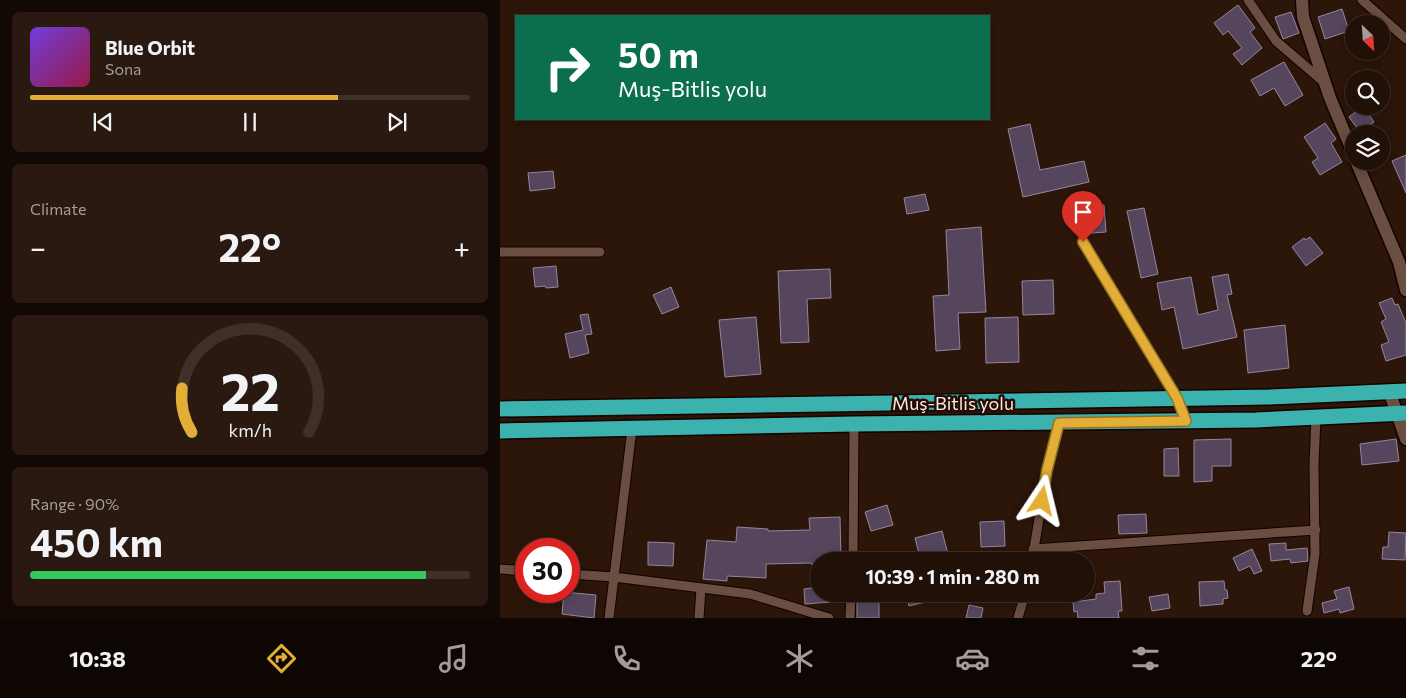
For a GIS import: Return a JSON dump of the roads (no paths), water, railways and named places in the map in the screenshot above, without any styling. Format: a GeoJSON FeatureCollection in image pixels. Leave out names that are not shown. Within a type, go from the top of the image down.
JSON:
{"type":"FeatureCollection","features":[{"type":"Feature","properties":{"kind":"highway","name":"Muş-Bitlis yolu"},"geometry":{"type":"LineString","coordinates":[[500,409],[1269,397],[1406,391]]}},
{"type":"Feature","properties":{"kind":"highway","name":"Muş-Bitlis yolu"},"geometry":{"type":"LineString","coordinates":[[500,431],[854,424],[1186,421],[1402,413]]}},
{"type":"Feature","properties":{"kind":"street"},"geometry":{"type":"LineString","coordinates":[[1248,0],[1276,41],[1325,83]]}},
{"type":"Feature","properties":{"kind":"street"},"geometry":{"type":"LineString","coordinates":[[1302,0],[1303,16],[1325,83],[1345,133]]}},
{"type":"Feature","properties":{"kind":"street"},"geometry":{"type":"LineString","coordinates":[[1362,0],[1406,39]]}},
{"type":"Feature","properties":{"kind":"street"},"geometry":{"type":"LineString","coordinates":[[1360,170],[1399,262],[1406,290]]}},
{"type":"Feature","properties":{"kind":"street"},"geometry":{"type":"LineString","coordinates":[[1083,242],[1177,398],[1186,421]]}},
{"type":"Feature","properties":{"kind":"street"},"geometry":{"type":"LineString","coordinates":[[500,252],[600,252]]}},
{"type":"Feature","properties":{"kind":"street"},"geometry":{"type":"LineString","coordinates":[[1389,391],[1402,413],[1406,439]]}},
{"type":"Feature","properties":{"kind":"street"},"geometry":{"type":"LineString","coordinates":[[1307,611],[1315,554],[1314,473],[1316,417]]}},
{"type":"Feature","properties":{"kind":"street"},"geometry":{"type":"LineString","coordinates":[[1033,552],[1047,470],[1059,423]]}},
{"type":"Feature","properties":{"kind":"street"},"geometry":{"type":"LineString","coordinates":[[853,552],[854,424]]}},
{"type":"Feature","properties":{"kind":"street"},"geometry":{"type":"LineString","coordinates":[[609,618],[632,429]]}},
{"type":"Feature","properties":{"kind":"street"},"geometry":{"type":"LineString","coordinates":[[1033,549],[1316,530]]}},
{"type":"Feature","properties":{"kind":"street"},"geometry":{"type":"LineString","coordinates":[[500,569],[515,570]]}},
{"type":"Feature","properties":{"kind":"street"},"geometry":{"type":"LineString","coordinates":[[580,575],[614,577],[750,594],[829,618]]}},
{"type":"Feature","properties":{"kind":"street"},"geometry":{"type":"LineString","coordinates":[[699,618],[701,588]]}},
{"type":"Feature","properties":{"kind":"street"},"geometry":{"type":"LineString","coordinates":[[850,618],[851,602]]}},
{"type":"Feature","properties":{"kind":"street"},"geometry":{"type":"LineString","coordinates":[[1018,618],[1023,602]]}}]}
